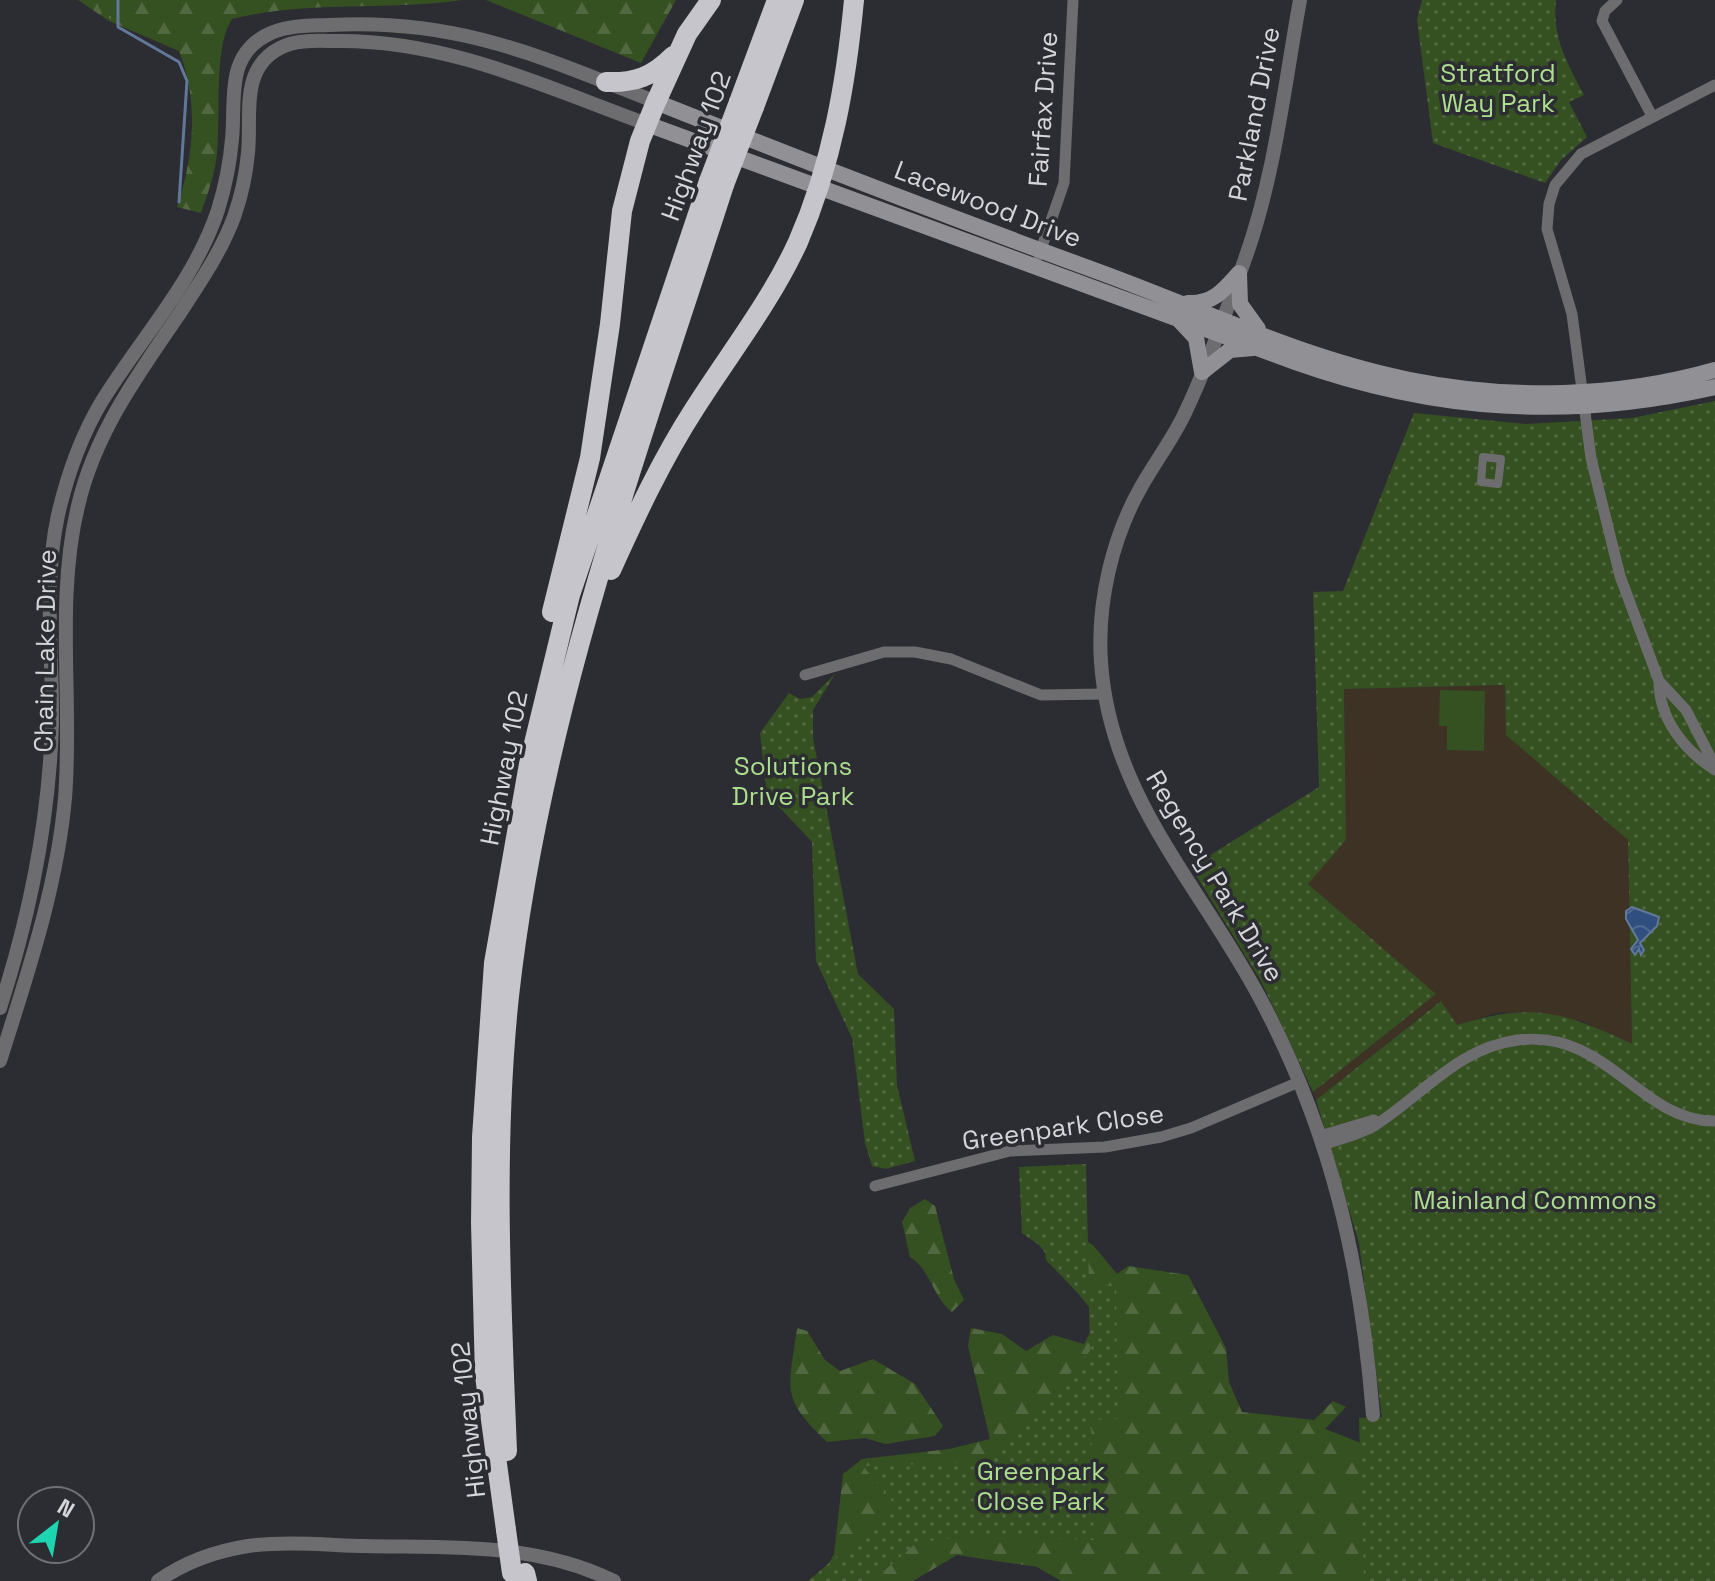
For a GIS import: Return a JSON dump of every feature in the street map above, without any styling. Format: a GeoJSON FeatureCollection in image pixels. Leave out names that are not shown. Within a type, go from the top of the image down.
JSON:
{"type":"FeatureCollection","features":[{"type":"Feature","properties":{"kind":"highway"},"geometry":{"type":"LineString","coordinates":[[494,963],[524,742],[590,458],[610,324],[622,211],[656,102],[679,51],[711,0]]}},
{"type":"Feature","properties":{"kind":"highway","name":"Highway 102"},"geometry":{"type":"LineString","coordinates":[[519,1577],[485,1376],[482,1137],[494,963],[529,764],[566,610],[746,105],[777,0]]}},
{"type":"Feature","properties":{"kind":"highway","name":"Highway 102"},"geometry":{"type":"LineString","coordinates":[[746,105],[794,0]]}},
{"type":"Feature","properties":{"kind":"highway"},"geometry":{"type":"LineString","coordinates":[[528,861],[582,649],[601,592],[641,504],[692,411],[780,277],[819,188],[839,119],[854,0]]}},
{"type":"Feature","properties":{"kind":"highway"},"geometry":{"type":"LineString","coordinates":[[606,82],[641,79],[657,71],[679,51]]}},
{"type":"Feature","properties":{"kind":"highway","name":"Highway 102"},"geometry":{"type":"LineString","coordinates":[[512,1530],[498,1216],[509,998],[528,861],[589,601],[717,183]]}},
{"type":"Feature","properties":{"kind":"main road","name":"Lacewood Drive"},"geometry":{"type":"LineString","coordinates":[[656,102],[825,167],[1038,258]]}},
{"type":"Feature","properties":{"kind":"main road","name":"Lacewood Drive"},"geometry":{"type":"LineString","coordinates":[[647,124],[819,188],[1038,258],[1264,342],[1409,380],[1582,400],[1670,397],[1715,387]]}},
{"type":"Feature","properties":{"kind":"main road"},"geometry":{"type":"LineString","coordinates":[[1239,273],[1238,294],[1244,313],[1264,342],[1230,350],[1202,372],[1196,338],[1177,309],[1210,300],[1239,273]]}},
{"type":"Feature","properties":{"kind":"main road","name":"Lacewood Drive"},"geometry":{"type":"LineString","coordinates":[[1582,400],[1715,370]]}},
{"type":"Feature","properties":{"kind":"street","name":"Fairfax Drive"},"geometry":{"type":"LineString","coordinates":[[1038,258],[1064,183],[1073,0]]}},
{"type":"Feature","properties":{"kind":"street","name":"Parkland Drive"},"geometry":{"type":"LineString","coordinates":[[1220,325],[1274,164],[1300,0]]}},
{"type":"Feature","properties":{"kind":"street"},"geometry":{"type":"LineString","coordinates":[[1617,0],[1605,11],[1602,21],[1652,116]]}},
{"type":"Feature","properties":{"kind":"street","name":"Lacewood Drive"},"geometry":{"type":"LineString","coordinates":[[253,45],[279,30],[299,27],[346,24],[427,28],[495,41],[656,102]]}},
{"type":"Feature","properties":{"kind":"street","name":"Lacewood Drive"},"geometry":{"type":"LineString","coordinates":[[277,49],[287,45],[328,41],[428,48],[503,71],[647,124]]}},
{"type":"Feature","properties":{"kind":"street","name":"Chain Lake Drive"},"geometry":{"type":"LineString","coordinates":[[0,1008],[4,982],[25,925],[43,837],[52,721],[50,585],[58,517],[90,423],[187,276],[215,220],[231,152],[235,75],[240,61],[253,45]]}},
{"type":"Feature","properties":{"kind":"street","name":"Chain Lake Drive"},"geometry":{"type":"LineString","coordinates":[[0,1061],[49,891],[64,800],[68,715],[65,598],[78,503],[113,415],[209,270],[226,237],[246,170],[251,84],[257,68],[277,49]]}},
{"type":"Feature","properties":{"kind":"street"},"geometry":{"type":"LineString","coordinates":[[1715,85],[1581,154],[1555,185],[1549,204],[1547,229],[1572,314],[1582,400],[1615,557],[1659,681],[1659,697],[1676,734],[1691,752],[1715,768]]}},
{"type":"Feature","properties":{"kind":"street","name":"Regency Park Drive"},"geometry":{"type":"LineString","coordinates":[[1220,325],[1179,425],[1126,516],[1117,543],[1101,624],[1104,694],[1115,746],[1136,795],[1247,976],[1299,1082],[1321,1140],[1359,1278],[1373,1415]]}},
{"type":"Feature","properties":{"kind":"street"},"geometry":{"type":"LineString","coordinates":[[805,675],[884,652],[915,652],[951,659],[1041,695],[1104,694]]}},
{"type":"Feature","properties":{"kind":"street"},"geometry":{"type":"LineString","coordinates":[[1659,681],[1686,710],[1715,768]]}},
{"type":"Feature","properties":{"kind":"street"},"geometry":{"type":"LineString","coordinates":[[4,982],[23,988]]}},
{"type":"Feature","properties":{"kind":"street"},"geometry":{"type":"LineString","coordinates":[[1321,1140],[1386,1117],[1463,1057],[1490,1045],[1533,1039],[1572,1045],[1594,1055],[1675,1112],[1691,1119],[1715,1121]]}},
{"type":"Feature","properties":{"kind":"street","name":"Greenpark Close"},"geometry":{"type":"LineString","coordinates":[[875,1186],[1010,1151],[1105,1147],[1161,1137],[1191,1128],[1299,1082]]}},
{"type":"Feature","properties":{"kind":"street"},"geometry":{"type":"LineString","coordinates":[[158,1581],[175,1570],[221,1551],[282,1544],[472,1548],[537,1553],[582,1566],[614,1581]]}},
{"type":"Feature","properties":{"kind":"shaded area"},"geometry":{"type":"Polygon","coordinates":[[[1505,685],[1507,735],[1628,840],[1632,1045],[1582,1021],[1500,1012],[1457,1025],[1440,1001],[1316,1100],[1313,1092],[1435,994],[1307,883],[1346,840],[1344,689],[1505,685]]]}},
{"type":"Feature","properties":{"kind":"green space"},"geometry":{"type":"Polygon","coordinates":[[[78,0],[462,0],[289,10],[232,19],[226,31],[220,64],[216,161],[201,213],[177,207],[187,168],[192,129],[190,89],[179,51],[109,21],[78,0]]]}},
{"type":"Feature","properties":{"kind":"green space"},"geometry":{"type":"Polygon","coordinates":[[[96,0],[123,0],[114,21],[102,14],[96,0]]]}},
{"type":"Feature","properties":{"kind":"green space"},"geometry":{"type":"Polygon","coordinates":[[[486,0],[676,0],[641,63],[486,0]]]}},
{"type":"Feature","properties":{"kind":"green space","name":"Stratford Way Park"},"geometry":{"type":"Polygon","coordinates":[[[1422,0],[1556,0],[1559,38],[1584,95],[1569,102],[1587,137],[1561,160],[1545,183],[1433,143],[1417,20],[1422,0]]]}},
{"type":"Feature","properties":{"kind":"green space"},"geometry":{"type":"Polygon","coordinates":[[[1493,100],[1503,111],[1488,125],[1477,113],[1493,100]]]}},
{"type":"Feature","properties":{"kind":"green space","name":"Mainland Commons"},"geometry":{"type":"Polygon","coordinates":[[[1715,401],[1715,1581],[1364,1581],[1359,1418],[1382,1417],[1359,1243],[1316,1100],[1441,1001],[1457,1025],[1507,1014],[1547,1014],[1586,1024],[1632,1044],[1628,840],[1506,735],[1505,685],[1344,689],[1346,840],[1308,884],[1436,994],[1313,1092],[1261,981],[1191,867],[1319,787],[1313,592],[1343,591],[1414,413],[1526,424],[1632,418],[1715,401]]]}},
{"type":"Feature","properties":{"kind":"green space","name":"Solutions Drive Park"},"geometry":{"type":"Polygon","coordinates":[[[835,674],[813,710],[813,738],[858,974],[894,1009],[897,1085],[915,1161],[886,1169],[872,1166],[865,1143],[852,1038],[816,961],[812,842],[767,794],[760,733],[789,693],[800,699],[812,697],[835,674]]]}},
{"type":"Feature","properties":{"kind":"green space"},"geometry":{"type":"Polygon","coordinates":[[[1440,690],[1485,691],[1484,751],[1447,750],[1447,726],[1439,726],[1440,690]]]}},
{"type":"Feature","properties":{"kind":"green space","name":"Greenpark Close Park"},"geometry":{"type":"Polygon","coordinates":[[[1086,1164],[1089,1286],[1116,1286],[1118,1419],[1091,1420],[1094,1540],[983,1535],[929,1541],[914,1545],[872,1581],[808,1581],[896,1506],[863,1466],[992,1462],[1090,1351],[1089,1307],[1039,1245],[1022,1233],[1019,1167],[1086,1164]]]}},
{"type":"Feature","properties":{"kind":"green space"},"geometry":{"type":"Polygon","coordinates":[[[925,1199],[935,1206],[954,1279],[964,1300],[952,1312],[940,1299],[923,1269],[910,1257],[902,1222],[910,1208],[925,1199]]]}},
{"type":"Feature","properties":{"kind":"green space"},"geometry":{"type":"Polygon","coordinates":[[[1074,1234],[1093,1245],[1117,1274],[1128,1266],[1188,1275],[1226,1348],[1229,1382],[1242,1412],[1314,1420],[1333,1401],[1346,1407],[1325,1429],[1715,1581],[1061,1581],[1037,1567],[957,1555],[913,1581],[819,1581],[834,1554],[843,1474],[862,1459],[949,1449],[990,1439],[968,1346],[971,1328],[1002,1334],[1026,1351],[1053,1335],[1084,1344],[1099,1315],[1046,1260],[1044,1243],[1074,1234]]]}},
{"type":"Feature","properties":{"kind":"green space"},"geometry":{"type":"Polygon","coordinates":[[[797,1328],[807,1331],[825,1360],[840,1371],[873,1359],[915,1384],[943,1426],[935,1436],[885,1444],[865,1438],[827,1442],[801,1414],[791,1391],[797,1328]]]}},
{"type":"Feature","properties":{"kind":"water"},"geometry":{"type":"Polygon","coordinates":[[[1632,907],[1659,917],[1657,926],[1640,943],[1644,950],[1641,955],[1639,949],[1635,955],[1631,949],[1638,940],[1626,919],[1626,911],[1632,907]]]}},
{"type":"Feature","properties":{"kind":"waterway"},"geometry":{"type":"LineString","coordinates":[[118,0],[118,27],[179,62],[187,81],[179,202]]}}]}
